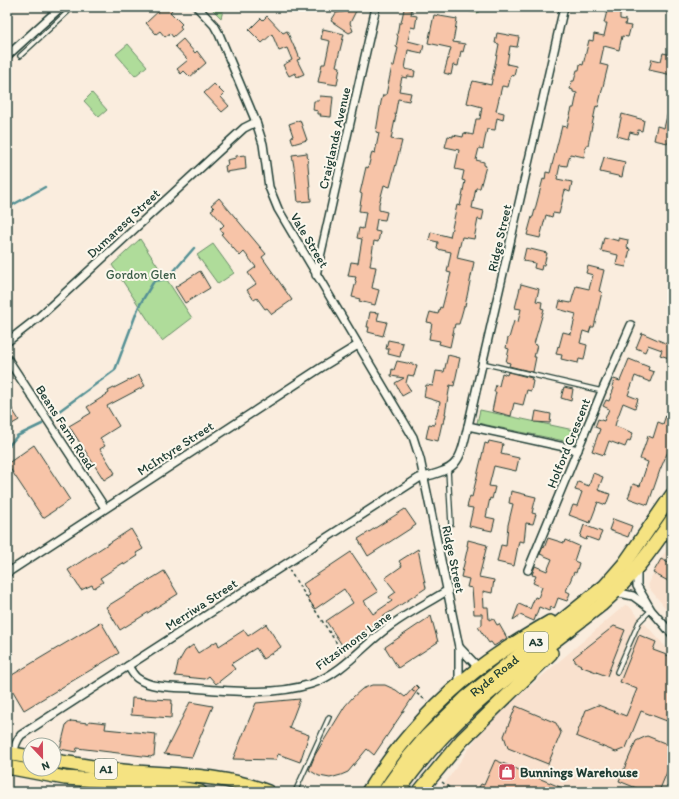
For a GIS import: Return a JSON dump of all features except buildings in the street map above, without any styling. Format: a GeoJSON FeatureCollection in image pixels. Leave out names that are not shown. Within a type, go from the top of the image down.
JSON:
{"type":"FeatureCollection","features":[{"type":"Feature","properties":{"kind":"highway","name":"Ryde Road"},"geometry":{"type":"LineString","coordinates":[[398,792],[412,771],[444,733],[477,702],[602,604],[625,564],[672,495]]}},
{"type":"Feature","properties":{"kind":"highway","name":"Ryde Road"},"geometry":{"type":"LineString","coordinates":[[384,792],[409,757],[422,742],[467,697],[637,569],[671,523]]}},
{"type":"Feature","properties":{"kind":"highway"},"geometry":{"type":"LineString","coordinates":[[368,792],[376,778],[413,731],[434,708],[480,667],[610,589]]}},
{"type":"Feature","properties":{"kind":"highway"},"geometry":{"type":"LineString","coordinates":[[419,792],[449,754],[483,718],[602,604]]}},
{"type":"Feature","properties":{"kind":"highway"},"geometry":{"type":"LineString","coordinates":[[10,753],[22,755]]}},
{"type":"Feature","properties":{"kind":"highway","name":"A1"},"geometry":{"type":"LineString","coordinates":[[62,762],[125,772],[195,775],[243,784],[268,792]]}},
{"type":"Feature","properties":{"kind":"highway","name":"A1"},"geometry":{"type":"LineString","coordinates":[[9,768],[65,778],[159,784],[200,792]]}},
{"type":"Feature","properties":{"kind":"highway"},"geometry":{"type":"LineString","coordinates":[[358,792],[376,778]]}},
{"type":"Feature","properties":{"kind":"street"},"geometry":{"type":"LineString","coordinates":[[7,56],[60,7]]}},
{"type":"Feature","properties":{"kind":"street","name":"Vale Street"},"geometry":{"type":"LineString","coordinates":[[197,7],[214,26],[224,44],[256,122],[263,144],[270,187],[278,209],[413,437],[424,477]]}},
{"type":"Feature","properties":{"kind":"street","name":"Craiglands Avenue"},"geometry":{"type":"LineString","coordinates":[[316,275],[376,7]]}},
{"type":"Feature","properties":{"kind":"street","name":"Ridge Street"},"geometry":{"type":"LineString","coordinates":[[459,686],[459,647],[424,477],[448,469],[456,463],[461,455],[564,7]]}},
{"type":"Feature","properties":{"kind":"street","name":"Dumaresq Street"},"geometry":{"type":"LineString","coordinates":[[7,342],[39,317],[244,128],[256,122]]}},
{"type":"Feature","properties":{"kind":"street","name":"Holford Crescent"},"geometry":{"type":"LineString","coordinates":[[528,570],[631,325]]}},
{"type":"Feature","properties":{"kind":"street","name":"McIntyre Street"},"geometry":{"type":"LineString","coordinates":[[7,573],[358,345]]}},
{"type":"Feature","properties":{"kind":"street","name":"Beans Farm Road"},"geometry":{"type":"LineString","coordinates":[[7,358],[105,508]]}},
{"type":"Feature","properties":{"kind":"street"},"geometry":{"type":"LineString","coordinates":[[468,426],[578,450]]}},
{"type":"Feature","properties":{"kind":"street","name":"Merriwa Street"},"geometry":{"type":"LineString","coordinates":[[9,768],[10,753],[21,735],[419,478],[424,477]]}},
{"type":"Feature","properties":{"kind":"street"},"geometry":{"type":"LineString","coordinates":[[637,569],[637,586],[651,610],[672,634]]}},
{"type":"Feature","properties":{"kind":"street"},"geometry":{"type":"LineString","coordinates":[[610,589],[633,596],[651,610]]}},
{"type":"Feature","properties":{"kind":"street","name":"Fitzsimons Lane"},"geometry":{"type":"LineString","coordinates":[[128,666],[136,678],[152,684],[237,692],[288,690],[325,678],[360,653],[386,628],[448,590]]}},
{"type":"Feature","properties":{"kind":"street"},"geometry":{"type":"LineString","coordinates":[[459,647],[476,665],[480,667]]}},
{"type":"Feature","properties":{"kind":"lane"},"geometry":{"type":"LineString","coordinates":[[20,56],[73,7]]}},
{"type":"Feature","properties":{"kind":"lane"},"geometry":{"type":"LineString","coordinates":[[482,363],[602,391]]}},
{"type":"Feature","properties":{"kind":"lane","name":"Ridge Street"},"geometry":{"type":"LineString","coordinates":[[448,469],[450,524]]}},
{"type":"Feature","properties":{"kind":"lane"},"geometry":{"type":"LineString","coordinates":[[617,672],[639,622],[651,610]]}},
{"type":"Feature","properties":{"kind":"lane"},"geometry":{"type":"LineString","coordinates":[[295,792],[329,717]]}},
{"type":"Feature","properties":{"kind":"path"},"geometry":{"type":"LineString","coordinates":[[285,564],[348,661]]}},
{"type":"Feature","properties":{"kind":"path"},"geometry":{"type":"LineString","coordinates":[[412,690],[430,703]]}},
{"type":"Feature","properties":{"kind":"path"},"geometry":{"type":"LineString","coordinates":[[440,780],[455,792]]}},
{"type":"Feature","properties":{"kind":"shaded area"},"geometry":{"type":"Polygon","coordinates":[[[672,543],[672,616],[649,588],[648,583],[663,555],[672,543]]]}},
{"type":"Feature","properties":{"kind":"shaded area"},"geometry":{"type":"Polygon","coordinates":[[[625,605],[629,606],[672,654],[672,773],[664,792],[439,792],[477,737],[514,700],[625,605]]]}},
{"type":"Feature","properties":{"kind":"green space"},"geometry":{"type":"Polygon","coordinates":[[[210,7],[224,7],[221,18],[210,7]]]}},
{"type":"Feature","properties":{"kind":"green space"},"geometry":{"type":"Polygon","coordinates":[[[460,7],[479,7],[478,13],[459,10],[460,7]]]}},
{"type":"Feature","properties":{"kind":"green space"},"geometry":{"type":"Polygon","coordinates":[[[128,44],[147,66],[135,76],[116,54],[128,44]]]}},
{"type":"Feature","properties":{"kind":"green space"},"geometry":{"type":"Polygon","coordinates":[[[92,93],[107,110],[99,117],[84,101],[92,93]]]}},
{"type":"Feature","properties":{"kind":"green space","name":"Gordon Glen"},"geometry":{"type":"Polygon","coordinates":[[[140,239],[192,318],[162,341],[112,265],[140,239]]]}},
{"type":"Feature","properties":{"kind":"green space"},"geometry":{"type":"Polygon","coordinates":[[[213,244],[234,273],[218,284],[197,255],[213,244]]]}},
{"type":"Feature","properties":{"kind":"green space"},"geometry":{"type":"Polygon","coordinates":[[[480,410],[583,432],[579,444],[477,423],[480,410]]]}},
{"type":"Feature","properties":{"kind":"waterway"},"geometry":{"type":"LineString","coordinates":[[7,208],[45,187]]}},
{"type":"Feature","properties":{"kind":"waterway"},"geometry":{"type":"LineString","coordinates":[[51,417],[115,370],[139,306],[154,281],[167,279],[194,248]]}},
{"type":"Feature","properties":{"kind":"waterway"},"geometry":{"type":"LineString","coordinates":[[7,448],[17,436],[42,424]]}},
{"type":"Feature","properties":{"kind":"place","name":"Bunnings Warehouse"},"geometry":{"type":"Point","coordinates":[507,772]}}]}
